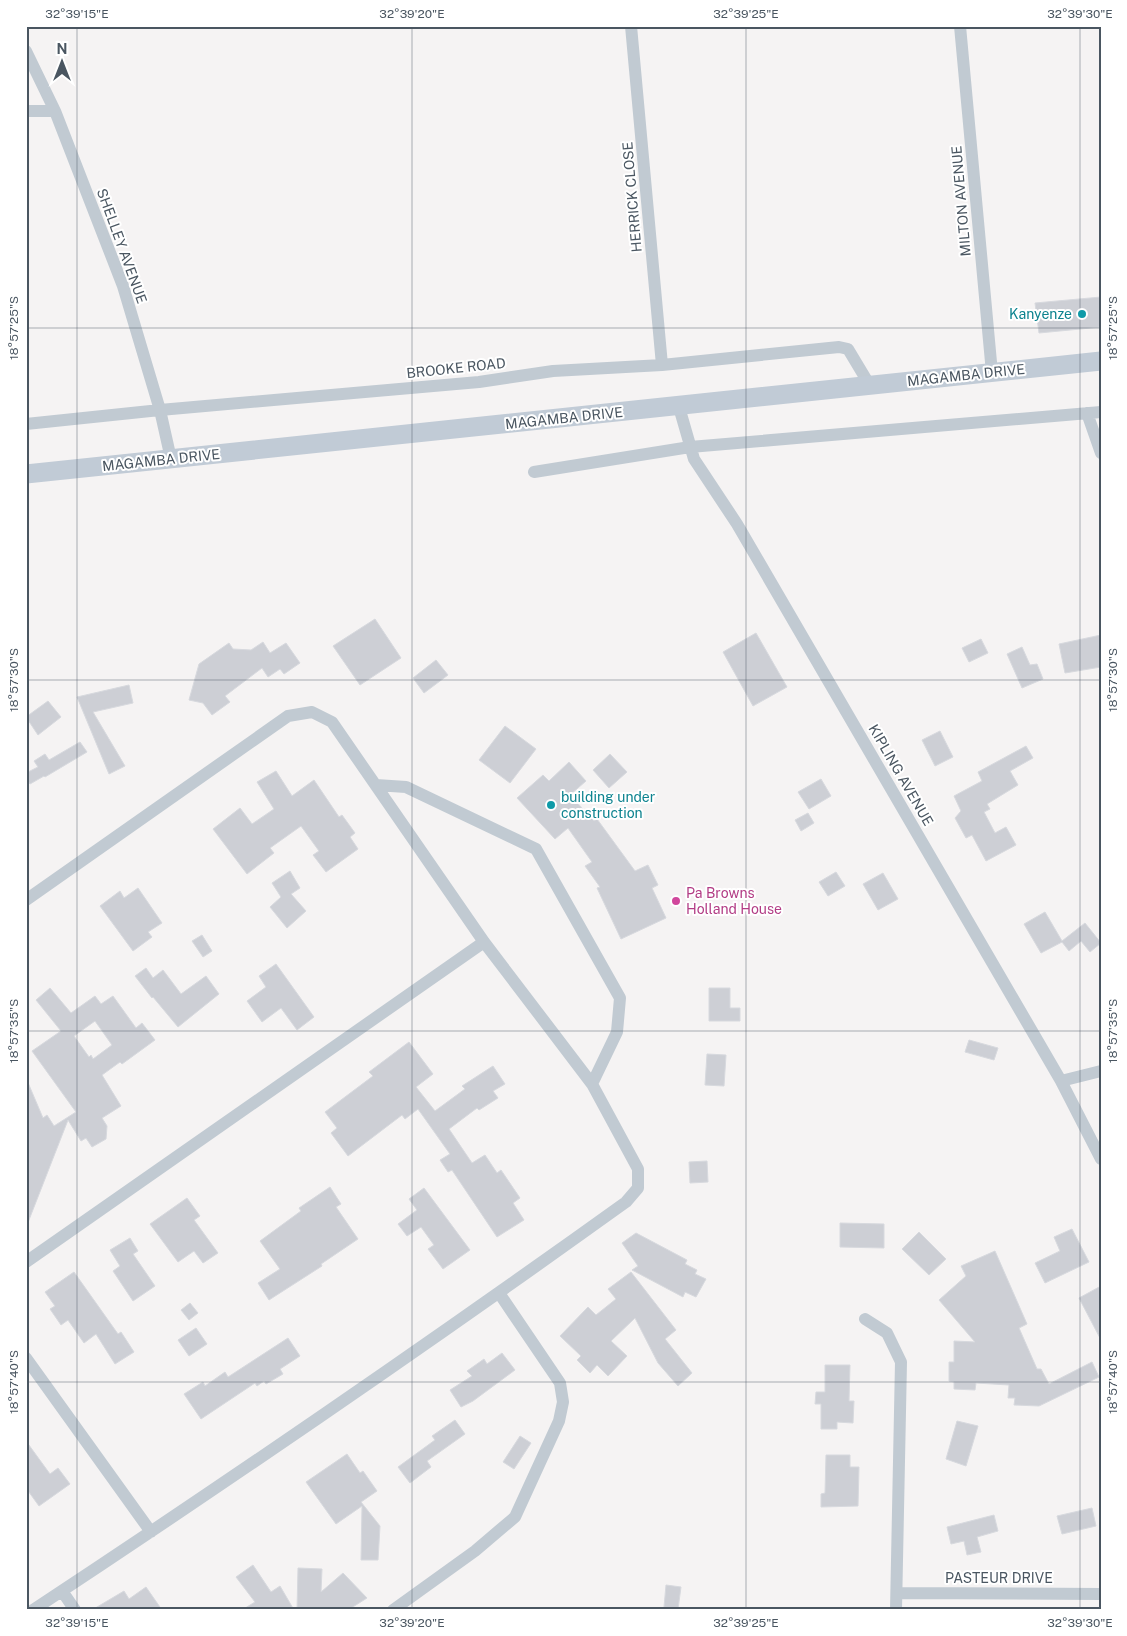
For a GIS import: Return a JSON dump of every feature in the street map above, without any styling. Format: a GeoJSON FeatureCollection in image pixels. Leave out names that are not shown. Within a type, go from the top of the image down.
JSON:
{"type":"FeatureCollection","features":[{"type":"Feature","properties":{"kind":"street","name":"HERRICK CLOSE"},"geometry":{"type":"LineString","coordinates":[[631,26],[662,365]]}},
{"type":"Feature","properties":{"kind":"street","name":"MILTON AVENUE"},"geometry":{"type":"LineString","coordinates":[[960,26],[992,373]]}},
{"type":"Feature","properties":{"kind":"street","name":"SHELLEY AVENUE"},"geometry":{"type":"LineString","coordinates":[[26,51],[55,111],[123,286],[160,410],[171,459]]}},
{"type":"Feature","properties":{"kind":"street"},"geometry":{"type":"LineString","coordinates":[[26,111],[55,111]]}},
{"type":"Feature","properties":{"kind":"street","name":"BROOKE ROAD"},"geometry":{"type":"LineString","coordinates":[[26,424],[160,410],[479,382],[553,372],[662,365],[838,347],[848,350],[869,384]]}},
{"type":"Feature","properties":{"kind":"street","name":"MAGAMBA DRIVE"},"geometry":{"type":"LineString","coordinates":[[26,474],[678,407],[869,384],[1101,361]]}},
{"type":"Feature","properties":{"kind":"street","name":"KIPLING AVENUE"},"geometry":{"type":"LineString","coordinates":[[678,407],[694,460],[737,524],[1061,1081],[1101,1159]]}},
{"type":"Feature","properties":{"kind":"street"},"geometry":{"type":"LineString","coordinates":[[534,472],[690,447],[1101,412]]}},
{"type":"Feature","properties":{"kind":"street"},"geometry":{"type":"LineString","coordinates":[[1087,413],[1101,453]]}},
{"type":"Feature","properties":{"kind":"street"},"geometry":{"type":"LineString","coordinates":[[26,900],[288,716],[312,712],[332,722],[484,942],[592,1084],[638,1169],[638,1188],[626,1202],[499,1293],[151,1532],[33,1610]]}},
{"type":"Feature","properties":{"kind":"street"},"geometry":{"type":"LineString","coordinates":[[376,786],[406,787],[536,850],[620,998],[617,1032],[592,1084]]}},
{"type":"Feature","properties":{"kind":"street"},"geometry":{"type":"LineString","coordinates":[[26,1262],[484,942]]}},
{"type":"Feature","properties":{"kind":"street"},"geometry":{"type":"LineString","coordinates":[[1061,1081],[1101,1071]]}},
{"type":"Feature","properties":{"kind":"street"},"geometry":{"type":"LineString","coordinates":[[393,1610],[475,1551],[515,1517],[559,1420],[562,1402],[560,1383],[499,1293]]}},
{"type":"Feature","properties":{"kind":"street"},"geometry":{"type":"LineString","coordinates":[[865,1319],[887,1332],[901,1362],[898,1592],[896,1610]]}},
{"type":"Feature","properties":{"kind":"street"},"geometry":{"type":"LineString","coordinates":[[26,1358],[151,1532]]}},
{"type":"Feature","properties":{"kind":"street"},"geometry":{"type":"LineString","coordinates":[[62,1591],[75,1610]]}},
{"type":"Feature","properties":{"kind":"street","name":"PASTEUR DRIVE"},"geometry":{"type":"LineString","coordinates":[[898,1592],[1101,1594]]}},
{"type":"Feature","properties":{"kind":"building"},"geometry":{"type":"Polygon","coordinates":[[[1101,297],[1101,327],[1039,333],[1035,303],[1101,297]]]}},
{"type":"Feature","properties":{"kind":"building"},"geometry":{"type":"Polygon","coordinates":[[[375,619],[401,658],[360,685],[333,646],[375,619]]]}},
{"type":"Feature","properties":{"kind":"building"},"geometry":{"type":"Polygon","coordinates":[[[756,633],[787,687],[753,706],[723,652],[756,633]]]}},
{"type":"Feature","properties":{"kind":"building"},"geometry":{"type":"Polygon","coordinates":[[[1101,635],[1101,667],[1065,673],[1059,644],[1101,635]]]}},
{"type":"Feature","properties":{"kind":"building"},"geometry":{"type":"Polygon","coordinates":[[[981,639],[988,653],[969,662],[962,648],[981,639]]]}},
{"type":"Feature","properties":{"kind":"building"},"geometry":{"type":"Polygon","coordinates":[[[263,642],[270,653],[286,643],[300,663],[284,674],[280,669],[268,677],[262,668],[225,696],[230,702],[212,715],[203,703],[189,700],[199,664],[229,643],[233,649],[251,650],[263,642]]]}},
{"type":"Feature","properties":{"kind":"building"},"geometry":{"type":"Polygon","coordinates":[[[1022,647],[1030,665],[1037,664],[1043,679],[1022,688],[1007,654],[1022,647]]]}},
{"type":"Feature","properties":{"kind":"building"},"geometry":{"type":"Polygon","coordinates":[[[436,660],[448,675],[424,693],[413,678],[436,660]]]}},
{"type":"Feature","properties":{"kind":"building"},"geometry":{"type":"Polygon","coordinates":[[[129,685],[133,703],[93,712],[125,766],[109,774],[77,697],[129,685]]]}},
{"type":"Feature","properties":{"kind":"building"},"geometry":{"type":"Polygon","coordinates":[[[48,701],[61,717],[38,735],[26,717],[48,701]]]}},
{"type":"Feature","properties":{"kind":"building"},"geometry":{"type":"Polygon","coordinates":[[[505,726],[536,749],[510,783],[479,760],[505,726]]]}},
{"type":"Feature","properties":{"kind":"building"},"geometry":{"type":"Polygon","coordinates":[[[940,731],[953,757],[935,766],[922,740],[940,731]]]}},
{"type":"Feature","properties":{"kind":"building"},"geometry":{"type":"Polygon","coordinates":[[[80,742],[87,752],[30,784],[26,778],[26,773],[38,767],[34,761],[45,754],[49,760],[80,742]]]}},
{"type":"Feature","properties":{"kind":"building"},"geometry":{"type":"Polygon","coordinates":[[[1026,746],[1033,758],[1010,771],[1018,785],[987,804],[990,809],[984,812],[995,833],[1006,827],[1016,845],[986,861],[972,835],[966,838],[955,818],[961,811],[954,796],[982,781],[978,772],[1026,746]]]}},
{"type":"Feature","properties":{"kind":"building"},"geometry":{"type":"Polygon","coordinates":[[[610,754],[627,772],[609,788],[593,770],[610,754]]]}},
{"type":"Feature","properties":{"kind":"building"},"geometry":{"type":"Polygon","coordinates":[[[569,762],[586,781],[570,795],[594,821],[597,819],[635,871],[648,865],[658,885],[652,888],[666,918],[621,939],[597,888],[600,887],[585,866],[592,862],[568,828],[555,839],[517,798],[543,775],[549,781],[569,762]]]}},
{"type":"Feature","properties":{"kind":"building"},"geometry":{"type":"Polygon","coordinates":[[[276,771],[292,796],[314,780],[339,817],[342,815],[355,833],[350,837],[358,849],[326,872],[313,855],[319,851],[301,826],[270,848],[274,853],[247,874],[213,829],[240,808],[252,824],[274,809],[257,782],[276,771]]]}},
{"type":"Feature","properties":{"kind":"building"},"geometry":{"type":"Polygon","coordinates":[[[821,779],[831,796],[809,809],[798,792],[821,779]]]}},
{"type":"Feature","properties":{"kind":"building"},"geometry":{"type":"Polygon","coordinates":[[[808,813],[814,823],[801,831],[795,820],[808,813]]]}},
{"type":"Feature","properties":{"kind":"building"},"geometry":{"type":"Polygon","coordinates":[[[290,871],[300,888],[291,894],[306,911],[287,928],[270,907],[281,897],[272,883],[290,871]]]}},
{"type":"Feature","properties":{"kind":"building"},"geometry":{"type":"Polygon","coordinates":[[[836,872],[845,886],[828,896],[819,882],[836,872]]]}},
{"type":"Feature","properties":{"kind":"building"},"geometry":{"type":"Polygon","coordinates":[[[883,873],[898,899],[878,910],[863,884],[883,873]]]}},
{"type":"Feature","properties":{"kind":"building"},"geometry":{"type":"Polygon","coordinates":[[[138,888],[162,923],[148,932],[152,937],[133,951],[100,906],[120,891],[124,898],[138,888]]]}},
{"type":"Feature","properties":{"kind":"building"},"geometry":{"type":"Polygon","coordinates":[[[1045,912],[1062,941],[1085,923],[1101,943],[1090,952],[1081,941],[1069,951],[1062,942],[1041,953],[1024,924],[1045,912]]]}},
{"type":"Feature","properties":{"kind":"building"},"geometry":{"type":"Polygon","coordinates":[[[202,935],[212,951],[203,957],[192,941],[202,935]]]}},
{"type":"Feature","properties":{"kind":"building"},"geometry":{"type":"Polygon","coordinates":[[[276,964],[314,1017],[297,1030],[281,1008],[262,1022],[247,1001],[266,987],[259,976],[276,964]]]}},
{"type":"Feature","properties":{"kind":"building"},"geometry":{"type":"Polygon","coordinates":[[[146,968],[153,978],[163,970],[181,994],[206,976],[219,994],[178,1027],[135,976],[146,968]]]}},
{"type":"Feature","properties":{"kind":"building"},"geometry":{"type":"Polygon","coordinates":[[[50,988],[71,1013],[95,996],[101,1004],[113,996],[136,1028],[142,1023],[155,1040],[122,1064],[120,1062],[102,1075],[121,1106],[102,1118],[107,1126],[106,1139],[92,1147],[86,1138],[81,1141],[68,1120],[27,1225],[26,1078],[43,1118],[47,1115],[54,1126],[76,1112],[32,1051],[61,1031],[36,1000],[50,988]],[[95,1021],[74,1036],[89,1057],[91,1055],[93,1059],[112,1045],[95,1021]]]}},
{"type":"Feature","properties":{"kind":"building"},"geometry":{"type":"Polygon","coordinates":[[[709,988],[730,988],[730,1008],[740,1008],[740,1021],[709,1021],[709,988]]]}},
{"type":"Feature","properties":{"kind":"building"},"geometry":{"type":"Polygon","coordinates":[[[969,1040],[998,1048],[994,1060],[965,1052],[969,1040]]]}},
{"type":"Feature","properties":{"kind":"building"},"geometry":{"type":"Polygon","coordinates":[[[409,1042],[433,1074],[416,1087],[435,1111],[465,1089],[462,1086],[493,1066],[505,1084],[493,1091],[498,1098],[479,1110],[477,1108],[449,1129],[472,1163],[485,1155],[497,1173],[501,1170],[520,1198],[513,1203],[524,1220],[497,1237],[452,1170],[448,1172],[440,1160],[450,1154],[418,1109],[405,1119],[402,1115],[348,1156],[331,1133],[337,1128],[325,1112],[373,1076],[369,1072],[409,1042]]]}},
{"type":"Feature","properties":{"kind":"building"},"geometry":{"type":"Polygon","coordinates":[[[707,1054],[726,1055],[724,1086],[705,1085],[707,1054]]]}},
{"type":"Feature","properties":{"kind":"building"},"geometry":{"type":"Polygon","coordinates":[[[707,1161],[708,1182],[690,1183],[689,1162],[707,1161]]]}},
{"type":"Feature","properties":{"kind":"building"},"geometry":{"type":"Polygon","coordinates":[[[330,1187],[341,1204],[336,1207],[358,1239],[321,1264],[322,1266],[269,1300],[258,1283],[280,1269],[260,1241],[301,1211],[299,1208],[330,1187]]]}},
{"type":"Feature","properties":{"kind":"building"},"geometry":{"type":"Polygon","coordinates":[[[424,1188],[470,1250],[443,1269],[428,1249],[434,1245],[421,1227],[407,1236],[398,1224],[417,1210],[409,1199],[424,1188]]]}},
{"type":"Feature","properties":{"kind":"building"},"geometry":{"type":"Polygon","coordinates":[[[187,1198],[200,1216],[194,1220],[218,1253],[203,1263],[194,1251],[178,1262],[150,1224],[187,1198]]]}},
{"type":"Feature","properties":{"kind":"building"},"geometry":{"type":"Polygon","coordinates":[[[840,1223],[884,1224],[884,1248],[840,1247],[840,1223]]]}},
{"type":"Feature","properties":{"kind":"building"},"geometry":{"type":"Polygon","coordinates":[[[1072,1229],[1089,1262],[1045,1283],[1035,1263],[1060,1251],[1054,1237],[1072,1229]]]}},
{"type":"Feature","properties":{"kind":"building"},"geometry":{"type":"Polygon","coordinates":[[[919,1232],[946,1259],[929,1275],[902,1249],[919,1232]]]}},
{"type":"Feature","properties":{"kind":"building"},"geometry":{"type":"Polygon","coordinates":[[[636,1233],[687,1260],[685,1264],[697,1270],[695,1274],[706,1279],[696,1297],[685,1292],[683,1297],[632,1270],[638,1266],[622,1243],[636,1233]]]}},
{"type":"Feature","properties":{"kind":"building"},"geometry":{"type":"Polygon","coordinates":[[[130,1238],[138,1251],[133,1254],[155,1286],[133,1301],[113,1271],[120,1266],[110,1250],[130,1238]]]}},
{"type":"Feature","properties":{"kind":"building"},"geometry":{"type":"Polygon","coordinates":[[[995,1251],[1027,1324],[1019,1328],[1037,1369],[1041,1369],[1049,1384],[1092,1362],[1099,1377],[1039,1406],[1014,1405],[1015,1398],[1008,1398],[1009,1385],[976,1383],[975,1390],[954,1389],[954,1382],[949,1381],[949,1362],[954,1362],[954,1341],[975,1342],[939,1300],[966,1276],[961,1266],[995,1251]]]}},
{"type":"Feature","properties":{"kind":"building"},"geometry":{"type":"Polygon","coordinates":[[[74,1272],[118,1334],[121,1332],[134,1352],[115,1364],[96,1334],[84,1343],[68,1320],[61,1325],[50,1309],[55,1306],[45,1292],[74,1272]]]}},
{"type":"Feature","properties":{"kind":"building"},"geometry":{"type":"Polygon","coordinates":[[[631,1272],[676,1330],[665,1339],[692,1373],[678,1386],[658,1363],[635,1318],[611,1341],[627,1356],[608,1376],[597,1365],[590,1373],[577,1360],[581,1356],[560,1336],[588,1307],[596,1315],[616,1299],[608,1289],[631,1272]]]}},
{"type":"Feature","properties":{"kind":"building"},"geometry":{"type":"Polygon","coordinates":[[[1101,1286],[1101,1340],[1079,1298],[1101,1286]]]}},
{"type":"Feature","properties":{"kind":"building"},"geometry":{"type":"Polygon","coordinates":[[[190,1303],[198,1313],[189,1320],[181,1310],[190,1303]]]}},
{"type":"Feature","properties":{"kind":"building"},"geometry":{"type":"Polygon","coordinates":[[[196,1328],[207,1344],[189,1356],[178,1340],[196,1328]]]}},
{"type":"Feature","properties":{"kind":"building"},"geometry":{"type":"Polygon","coordinates":[[[288,1338],[300,1356],[280,1369],[283,1374],[266,1384],[264,1381],[257,1386],[255,1383],[201,1419],[184,1394],[203,1382],[205,1386],[225,1372],[228,1377],[288,1338]]]}},
{"type":"Feature","properties":{"kind":"building"},"geometry":{"type":"Polygon","coordinates":[[[502,1353],[515,1370],[473,1401],[461,1407],[450,1390],[472,1376],[467,1371],[484,1359],[487,1364],[502,1353]]]}},
{"type":"Feature","properties":{"kind":"building"},"geometry":{"type":"Polygon","coordinates":[[[825,1365],[850,1365],[849,1401],[854,1401],[853,1423],[837,1422],[837,1429],[821,1429],[821,1404],[815,1404],[816,1392],[825,1392],[825,1365]]]}},
{"type":"Feature","properties":{"kind":"building"},"geometry":{"type":"Polygon","coordinates":[[[455,1420],[465,1434],[427,1461],[431,1467],[410,1483],[398,1467],[435,1440],[432,1436],[455,1420]]]}},
{"type":"Feature","properties":{"kind":"building"},"geometry":{"type":"Polygon","coordinates":[[[957,1421],[978,1426],[966,1466],[946,1459],[957,1421]]]}},
{"type":"Feature","properties":{"kind":"building"},"geometry":{"type":"Polygon","coordinates":[[[520,1436],[531,1443],[514,1469],[503,1462],[520,1436]]]}},
{"type":"Feature","properties":{"kind":"building"},"geometry":{"type":"Polygon","coordinates":[[[26,1441],[50,1474],[58,1468],[70,1484],[39,1506],[26,1488],[26,1441]]]}},
{"type":"Feature","properties":{"kind":"building"},"geometry":{"type":"Polygon","coordinates":[[[347,1454],[360,1473],[363,1471],[377,1491],[361,1502],[380,1526],[378,1560],[361,1560],[362,1506],[336,1524],[306,1482],[347,1454]]]}},
{"type":"Feature","properties":{"kind":"building"},"geometry":{"type":"Polygon","coordinates":[[[826,1455],[850,1455],[850,1467],[859,1467],[858,1506],[821,1507],[821,1494],[825,1493],[826,1455]]]}},
{"type":"Feature","properties":{"kind":"building"},"geometry":{"type":"Polygon","coordinates":[[[1092,1508],[1096,1526],[1062,1534],[1057,1516],[1092,1508]]]}},
{"type":"Feature","properties":{"kind":"building"},"geometry":{"type":"Polygon","coordinates":[[[994,1515],[998,1531],[977,1537],[981,1552],[967,1555],[964,1541],[951,1544],[947,1527],[994,1515]]]}},
{"type":"Feature","properties":{"kind":"building"},"geometry":{"type":"Polygon","coordinates":[[[253,1565],[271,1592],[280,1586],[294,1610],[242,1610],[255,1602],[236,1577],[253,1565]]]}},
{"type":"Feature","properties":{"kind":"building"},"geometry":{"type":"Polygon","coordinates":[[[298,1568],[322,1569],[321,1592],[343,1573],[367,1598],[348,1610],[297,1610],[298,1568]]]}},
{"type":"Feature","properties":{"kind":"building"},"geometry":{"type":"Polygon","coordinates":[[[666,1585],[681,1587],[678,1609],[664,1607],[666,1585]]]}},
{"type":"Feature","properties":{"kind":"building"},"geometry":{"type":"Polygon","coordinates":[[[146,1587],[162,1610],[92,1610],[124,1591],[129,1599],[146,1587]]]}},
{"type":"Feature","properties":{"kind":"place","name":"Kanyenze"},"geometry":{"type":"Point","coordinates":[1082,314]}},
{"type":"Feature","properties":{"kind":"place","name":"building under construction"},"geometry":{"type":"Point","coordinates":[551,805]}},
{"type":"Feature","properties":{"kind":"place","name":"Pa Browns Holland House"},"geometry":{"type":"Point","coordinates":[676,901]}}]}
